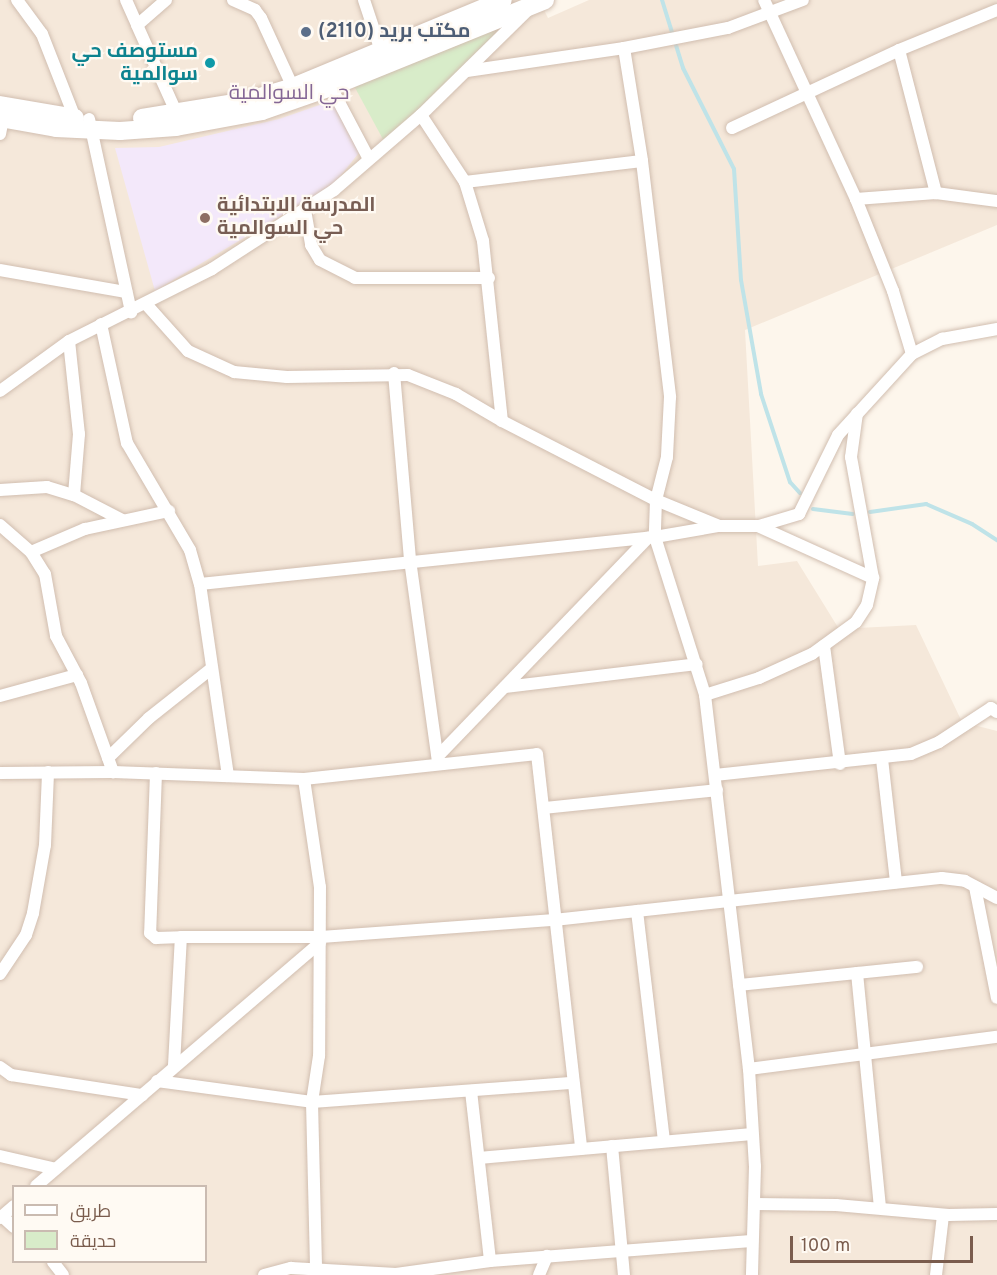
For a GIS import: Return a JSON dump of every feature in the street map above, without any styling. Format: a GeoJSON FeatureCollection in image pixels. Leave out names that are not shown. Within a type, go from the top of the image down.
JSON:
{"type":"FeatureCollection","features":[{"type":"Feature","properties":{"kind":"main road"},"geometry":{"type":"LineString","coordinates":[[85,123],[177,114],[331,87],[383,57],[503,0]]}},
{"type":"Feature","properties":{"kind":"main road"},"geometry":{"type":"LineString","coordinates":[[1,119],[176,127],[295,93],[383,57],[537,2]]}},
{"type":"Feature","properties":{"kind":"street"},"geometry":{"type":"LineString","coordinates":[[17,0],[42,33],[85,123],[131,312]]}},
{"type":"Feature","properties":{"kind":"street"},"geometry":{"type":"LineString","coordinates":[[126,0],[177,114]]}},
{"type":"Feature","properties":{"kind":"street"},"geometry":{"type":"LineString","coordinates":[[137,26],[166,0]]}},
{"type":"Feature","properties":{"kind":"street"},"geometry":{"type":"LineString","coordinates":[[233,0],[261,18],[295,93]]}},
{"type":"Feature","properties":{"kind":"street"},"geometry":{"type":"LineString","coordinates":[[364,0],[383,57]]}},
{"type":"Feature","properties":{"kind":"street"},"geometry":{"type":"LineString","coordinates":[[764,0],[856,199],[894,291],[912,354]]}},
{"type":"Feature","properties":{"kind":"street"},"geometry":{"type":"LineString","coordinates":[[467,71],[624,48],[728,28],[804,0]]}},
{"type":"Feature","properties":{"kind":"street"},"geometry":{"type":"LineString","coordinates":[[0,391],[69,341],[212,270],[305,210],[421,114],[537,2]]}},
{"type":"Feature","properties":{"kind":"street"},"geometry":{"type":"LineString","coordinates":[[732,128],[899,50],[997,10]]}},
{"type":"Feature","properties":{"kind":"street"},"geometry":{"type":"LineString","coordinates":[[624,48],[642,161],[671,414],[668,457],[656,500],[652,538],[697,664],[705,695],[717,790],[726,902],[749,1069],[755,1204],[751,1241],[752,1275]]}},
{"type":"Feature","properties":{"kind":"street"},"geometry":{"type":"LineString","coordinates":[[899,50],[936,193]]}},
{"type":"Feature","properties":{"kind":"street"},"geometry":{"type":"LineString","coordinates":[[331,87],[369,159]]}},
{"type":"Feature","properties":{"kind":"street"},"geometry":{"type":"LineString","coordinates":[[421,114],[465,182],[483,241],[489,278],[502,421]]}},
{"type":"Feature","properties":{"kind":"street"},"geometry":{"type":"LineString","coordinates":[[465,182],[642,161]]}},
{"type":"Feature","properties":{"kind":"street"},"geometry":{"type":"LineString","coordinates":[[856,199],[936,193],[997,201]]}},
{"type":"Feature","properties":{"kind":"street"},"geometry":{"type":"LineString","coordinates":[[305,210],[311,244],[320,260],[355,278],[489,278]]}},
{"type":"Feature","properties":{"kind":"street"},"geometry":{"type":"LineString","coordinates":[[0,270],[126,292]]}},
{"type":"Feature","properties":{"kind":"street"},"geometry":{"type":"LineString","coordinates":[[146,304],[188,351],[234,372],[287,377],[394,373],[433,383],[656,500],[718,526]]}},
{"type":"Feature","properties":{"kind":"street"},"geometry":{"type":"LineString","coordinates":[[101,324],[127,443],[190,550],[200,584],[228,776]]}},
{"type":"Feature","properties":{"kind":"street"},"geometry":{"type":"LineString","coordinates":[[200,584],[410,560],[652,538],[718,526],[759,526],[799,514],[830,449],[857,411],[912,354],[942,339],[997,328]]}},
{"type":"Feature","properties":{"kind":"street"},"geometry":{"type":"LineString","coordinates":[[69,341],[79,434],[74,495]]}},
{"type":"Feature","properties":{"kind":"street"},"geometry":{"type":"LineString","coordinates":[[394,373],[410,560],[438,760]]}},
{"type":"Feature","properties":{"kind":"street"},"geometry":{"type":"LineString","coordinates":[[705,695],[759,678],[824,646],[856,622],[872,592],[873,578],[852,473],[851,441],[857,411]]}},
{"type":"Feature","properties":{"kind":"street"},"geometry":{"type":"LineString","coordinates":[[0,490],[47,487],[74,495],[122,520]]}},
{"type":"Feature","properties":{"kind":"street"},"geometry":{"type":"LineString","coordinates":[[31,552],[85,529],[169,511]]}},
{"type":"Feature","properties":{"kind":"street"},"geometry":{"type":"LineString","coordinates":[[0,525],[31,552],[45,574],[56,636],[77,675],[112,772]]}},
{"type":"Feature","properties":{"kind":"street"},"geometry":{"type":"LineString","coordinates":[[759,526],[873,578]]}},
{"type":"Feature","properties":{"kind":"street"},"geometry":{"type":"LineString","coordinates":[[438,760],[503,687],[652,538]]}},
{"type":"Feature","properties":{"kind":"street"},"geometry":{"type":"LineString","coordinates":[[824,646],[840,764]]}},
{"type":"Feature","properties":{"kind":"street"},"geometry":{"type":"LineString","coordinates":[[503,687],[697,664]]}},
{"type":"Feature","properties":{"kind":"street"},"geometry":{"type":"LineString","coordinates":[[108,758],[149,718],[212,668]]}},
{"type":"Feature","properties":{"kind":"street"},"geometry":{"type":"LineString","coordinates":[[0,696],[77,675]]}},
{"type":"Feature","properties":{"kind":"street"},"geometry":{"type":"LineString","coordinates":[[715,775],[882,759],[925,749],[991,708],[997,712]]}},
{"type":"Feature","properties":{"kind":"street"},"geometry":{"type":"LineString","coordinates":[[0,773],[112,772],[304,779],[438,760],[537,754],[581,1149]]}},
{"type":"Feature","properties":{"kind":"street"},"geometry":{"type":"LineString","coordinates":[[882,759],[896,882]]}},
{"type":"Feature","properties":{"kind":"street"},"geometry":{"type":"LineString","coordinates":[[0,974],[26,935],[33,913],[45,845],[48,772]]}},
{"type":"Feature","properties":{"kind":"street"},"geometry":{"type":"LineString","coordinates":[[156,773],[150,933],[156,938],[320,940],[554,920],[896,882],[955,878],[997,898]]}},
{"type":"Feature","properties":{"kind":"street"},"geometry":{"type":"LineString","coordinates":[[304,779],[318,853],[319,1056],[312,1102],[316,1268]]}},
{"type":"Feature","properties":{"kind":"street"},"geometry":{"type":"LineString","coordinates":[[544,808],[717,790]]}},
{"type":"Feature","properties":{"kind":"street"},"geometry":{"type":"LineString","coordinates":[[975,887],[997,998]]}},
{"type":"Feature","properties":{"kind":"street"},"geometry":{"type":"LineString","coordinates":[[637,911],[664,1140]]}},
{"type":"Feature","properties":{"kind":"street"},"geometry":{"type":"LineString","coordinates":[[174,1065],[181,937]]}},
{"type":"Feature","properties":{"kind":"street"},"geometry":{"type":"LineString","coordinates":[[37,1185],[320,940]]}},
{"type":"Feature","properties":{"kind":"street"},"geometry":{"type":"LineString","coordinates":[[739,986],[917,966]]}},
{"type":"Feature","properties":{"kind":"street"},"geometry":{"type":"LineString","coordinates":[[857,973],[867,1053],[880,1207]]}},
{"type":"Feature","properties":{"kind":"street"},"geometry":{"type":"LineString","coordinates":[[749,1069],[997,1036]]}},
{"type":"Feature","properties":{"kind":"street"},"geometry":{"type":"LineString","coordinates":[[0,1067],[12,1075],[142,1095]]}},
{"type":"Feature","properties":{"kind":"street"},"geometry":{"type":"LineString","coordinates":[[157,1081],[312,1102],[573,1083]]}},
{"type":"Feature","properties":{"kind":"street"},"geometry":{"type":"LineString","coordinates":[[471,1091],[490,1261]]}},
{"type":"Feature","properties":{"kind":"street"},"geometry":{"type":"LineString","coordinates":[[479,1158],[752,1134]]}},
{"type":"Feature","properties":{"kind":"street"},"geometry":{"type":"LineString","coordinates":[[612,1146],[624,1275]]}},
{"type":"Feature","properties":{"kind":"street"},"geometry":{"type":"LineString","coordinates":[[0,1156],[56,1169]]}},
{"type":"Feature","properties":{"kind":"street"},"geometry":{"type":"LineString","coordinates":[[755,1204],[880,1207],[943,1215],[997,1214]]}},
{"type":"Feature","properties":{"kind":"street"},"geometry":{"type":"LineString","coordinates":[[936,1275],[943,1215]]}},
{"type":"Feature","properties":{"kind":"street"},"geometry":{"type":"LineString","coordinates":[[264,1275],[291,1268],[396,1274],[490,1261],[751,1241]]}},
{"type":"Feature","properties":{"kind":"street"},"geometry":{"type":"LineString","coordinates":[[539,1275],[547,1256]]}},
{"type":"Feature","properties":{"kind":"street"},"geometry":{"type":"LineString","coordinates":[[54,1263],[63,1275]]}},
{"type":"Feature","properties":{"kind":"shaded area"},"geometry":{"type":"Polygon","coordinates":[[[0,0],[539,0],[548,18],[589,0],[997,0],[997,225],[745,330],[758,566],[797,561],[839,629],[916,625],[962,722],[997,731],[997,1275],[0,1275],[0,0]]]}},
{"type":"Feature","properties":{"kind":"shaded area","name":"المدرسة الابتدائية حي السوالمية"},"geometry":{"type":"Polygon","coordinates":[[[331,101],[362,149],[334,184],[155,291],[115,148],[159,147],[279,119],[331,101]]]}},
{"type":"Feature","properties":{"kind":"green space"},"geometry":{"type":"Polygon","coordinates":[[[514,15],[385,143],[353,84],[514,15]]]}},
{"type":"Feature","properties":{"kind":"waterway"},"geometry":{"type":"LineString","coordinates":[[662,0],[683,68],[734,169],[741,280],[761,394],[790,482],[800,493]]}},
{"type":"Feature","properties":{"kind":"waterway"},"geometry":{"type":"LineString","coordinates":[[870,512],[926,504],[972,524],[997,540]]}},
{"type":"Feature","properties":{"kind":"waterway"},"geometry":{"type":"LineString","coordinates":[[813,509],[853,514]]}},
{"type":"Feature","properties":{"kind":"place","name":"مكتب بريد (2110)"},"geometry":{"type":"Point","coordinates":[306,32]}},
{"type":"Feature","properties":{"kind":"place","name":"مستوصف حي سوالمية"},"geometry":{"type":"Point","coordinates":[210,63]}},
{"type":"Feature","properties":{"kind":"place","name":"المدرسة الابتدائية حي السوالمية"},"geometry":{"type":"Point","coordinates":[205,218]}},
{"type":"Feature","properties":{"kind":"district","name":"حي السوالمية"},"geometry":{"type":"Point","coordinates":[289,94]}}]}
